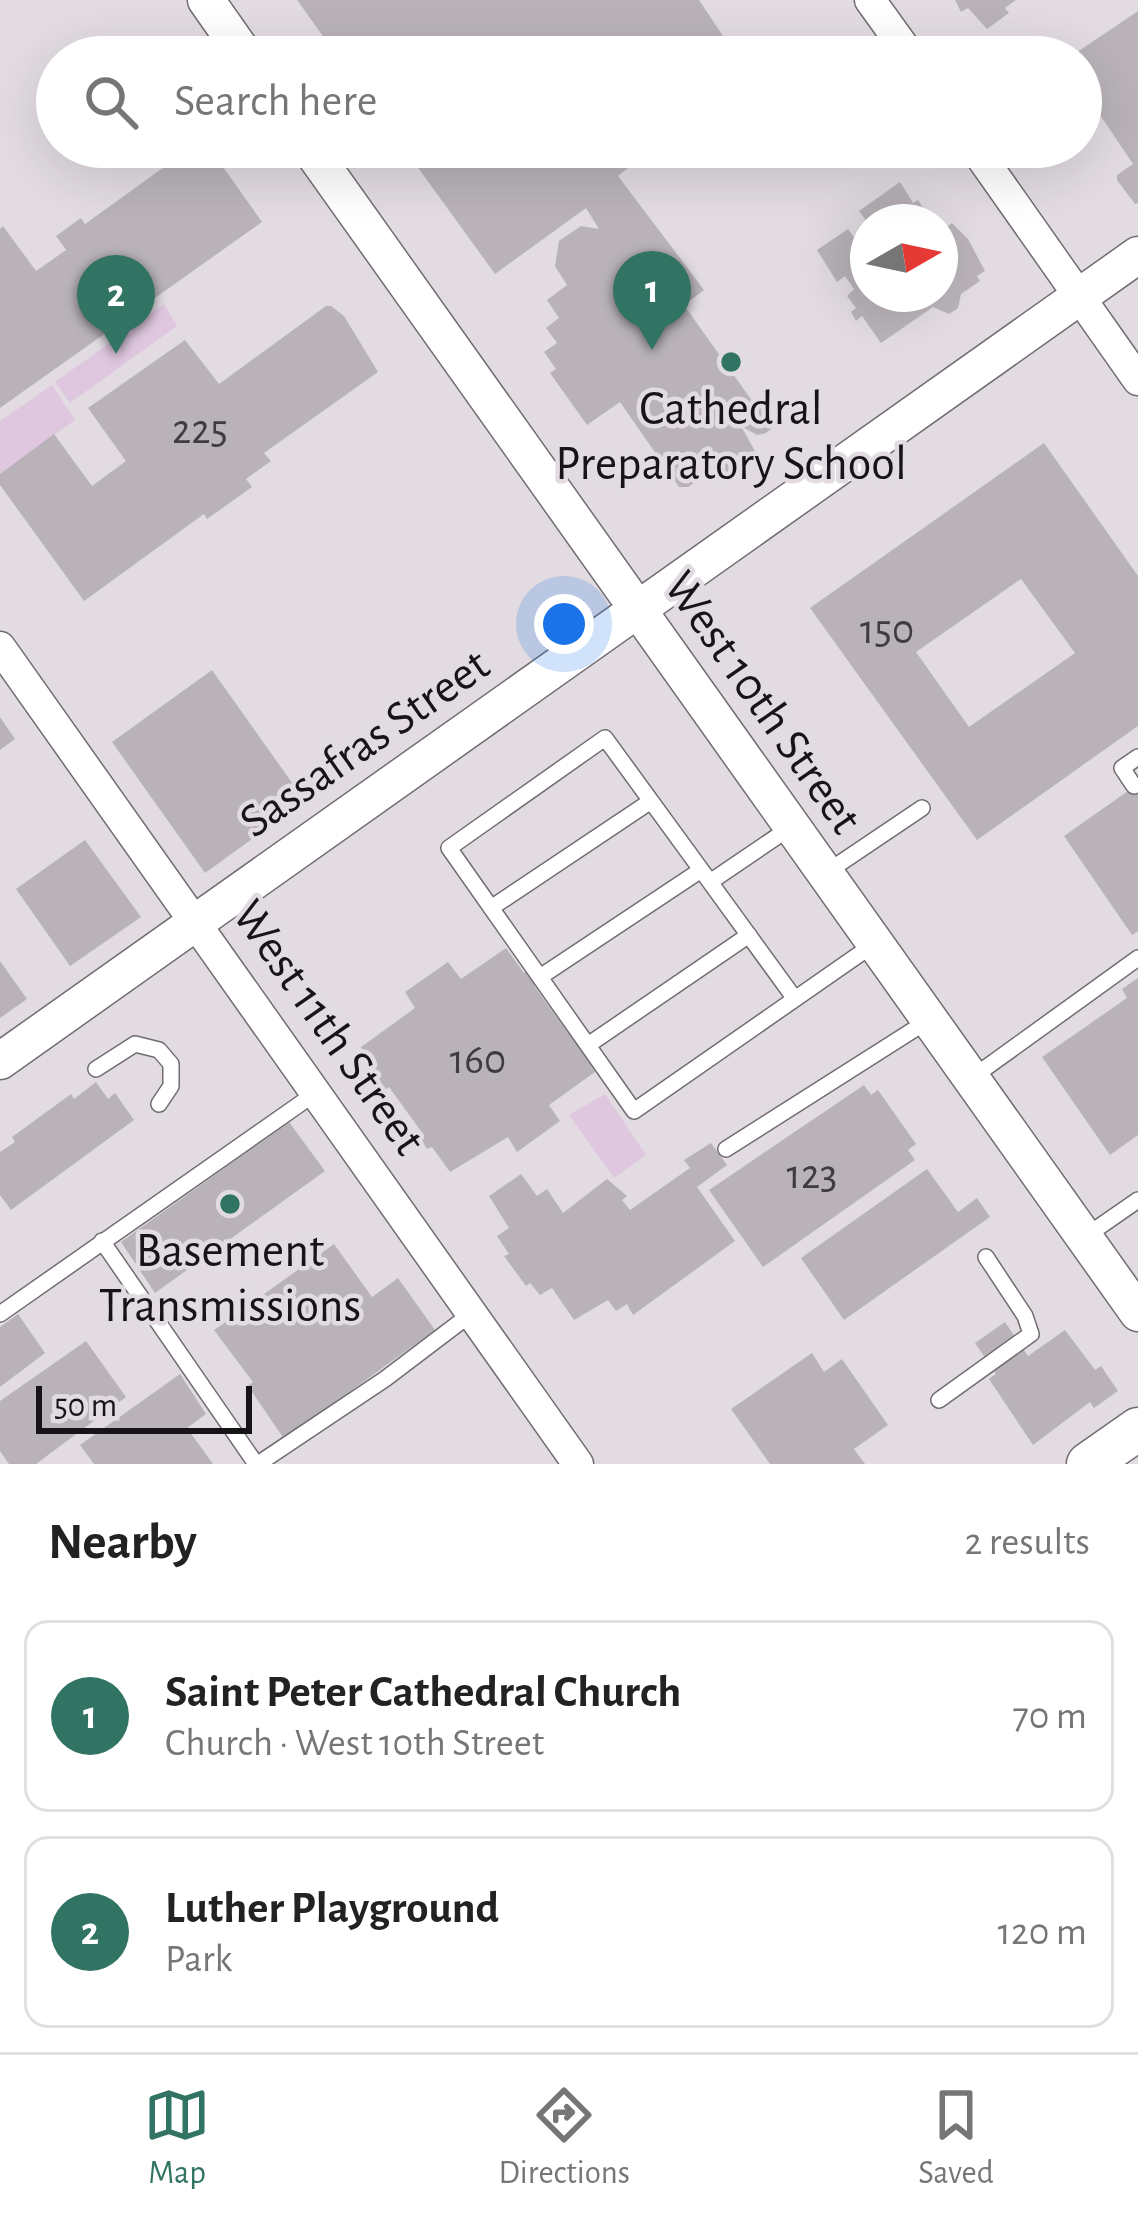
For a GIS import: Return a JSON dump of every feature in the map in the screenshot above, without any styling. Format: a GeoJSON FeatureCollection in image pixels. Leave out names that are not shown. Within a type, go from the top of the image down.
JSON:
{"type":"FeatureCollection","features":[{"type":"Feature","properties":{"kind":"main road"},"geometry":{"type":"LineString","coordinates":[[1088,1464],[1138,1429]]}},
{"type":"Feature","properties":{"kind":"street"},"geometry":{"type":"LineString","coordinates":[[206,0],[231,36]]}},
{"type":"Feature","properties":{"kind":"street"},"geometry":{"type":"LineString","coordinates":[[870,0],[895,36]]}},
{"type":"Feature","properties":{"kind":"street","name":"West 10th Street"},"geometry":{"type":"LineString","coordinates":[[324,168],[1138,1313]]}},
{"type":"Feature","properties":{"kind":"street"},"geometry":{"type":"LineString","coordinates":[[989,168],[1138,380]]}},
{"type":"Feature","properties":{"kind":"street","name":"Sassafras Street"},"geometry":{"type":"LineString","coordinates":[[0,1061],[1138,255]]}},
{"type":"Feature","properties":{"kind":"street","name":"West 11th Street"},"geometry":{"type":"LineString","coordinates":[[0,646],[578,1464]]}},
{"type":"Feature","properties":{"kind":"lane"},"geometry":{"type":"LineString","coordinates":[[795,999],[605,738],[449,848],[634,1111],[795,999],[874,944]]}},
{"type":"Feature","properties":{"kind":"lane"},"geometry":{"type":"LineString","coordinates":[[1134,786],[1122,768],[1138,757]]}},
{"type":"Feature","properties":{"kind":"lane"},"geometry":{"type":"LineString","coordinates":[[491,908],[651,801]]}},
{"type":"Feature","properties":{"kind":"lane"},"geometry":{"type":"LineString","coordinates":[[825,874],[922,808]]}},
{"type":"Feature","properties":{"kind":"lane"},"geometry":{"type":"LineString","coordinates":[[540,977],[791,826]]}},
{"type":"Feature","properties":{"kind":"lane"},"geometry":{"type":"LineString","coordinates":[[588,1046],[749,935]]}},
{"type":"Feature","properties":{"kind":"lane"},"geometry":{"type":"LineString","coordinates":[[971,1079],[1138,958]]}},
{"type":"Feature","properties":{"kind":"lane"},"geometry":{"type":"LineString","coordinates":[[726,1149],[929,1020]]}},
{"type":"Feature","properties":{"kind":"lane"},"geometry":{"type":"LineString","coordinates":[[96,1069],[135,1044],[159,1050],[171,1064],[171,1086],[159,1104]]}},
{"type":"Feature","properties":{"kind":"lane"},"geometry":{"type":"LineString","coordinates":[[0,1314],[317,1092]]}},
{"type":"Feature","properties":{"kind":"lane"},"geometry":{"type":"LineString","coordinates":[[1084,1237],[1138,1200]]}},
{"type":"Feature","properties":{"kind":"lane"},"geometry":{"type":"LineString","coordinates":[[102,1241],[257,1464],[472,1313]]}},
{"type":"Feature","properties":{"kind":"lane"},"geometry":{"type":"LineString","coordinates":[[939,1400],[1031,1334],[1025,1316],[986,1257]]}},
{"type":"Feature","properties":{"kind":"shaded area"},"geometry":{"type":"Polygon","coordinates":[[[164,304],[177,326],[70,403],[55,382],[164,304]]]}},
{"type":"Feature","properties":{"kind":"shaded area"},"geometry":{"type":"Polygon","coordinates":[[[52,385],[75,420],[0,474],[0,421],[52,385]]]}},
{"type":"Feature","properties":{"kind":"shaded area"},"geometry":{"type":"Polygon","coordinates":[[[605,1094],[646,1155],[614,1178],[569,1115],[605,1094]]]}},
{"type":"Feature","properties":{"kind":"building"},"geometry":{"type":"Polygon","coordinates":[[[297,0],[699,0],[723,36],[323,36],[297,0]]]}},
{"type":"Feature","properties":{"kind":"building"},"geometry":{"type":"Polygon","coordinates":[[[955,0],[1016,0],[1005,8],[1009,13],[987,29],[968,8],[961,12],[955,0]]]}},
{"type":"Feature","properties":{"kind":"building"},"geometry":{"type":"Polygon","coordinates":[[[1138,11],[1135,204],[1117,180],[1133,164],[1102,118],[1101,36],[1138,11]]]}},
{"type":"Feature","properties":{"kind":"building"},"geometry":{"type":"Polygon","coordinates":[[[163,168],[224,168],[262,222],[0,408],[0,229],[3,226],[36,271],[66,250],[56,236],[81,218],[85,224],[163,168]]]}},
{"type":"Feature","properties":{"kind":"building"},"geometry":{"type":"Polygon","coordinates":[[[418,168],[628,168],[618,176],[704,290],[684,305],[755,405],[765,407],[772,428],[757,435],[741,426],[756,453],[722,479],[705,451],[692,460],[699,465],[700,479],[679,487],[620,402],[587,425],[550,373],[556,369],[544,352],[557,343],[546,328],[559,318],[547,300],[567,285],[555,266],[559,241],[581,226],[599,229],[586,208],[495,274],[418,168]]]}},
{"type":"Feature","properties":{"kind":"building"},"geometry":{"type":"Polygon","coordinates":[[[900,182],[913,203],[918,200],[921,204],[869,204],[900,182]]]}},
{"type":"Feature","properties":{"kind":"building"},"geometry":{"type":"Polygon","coordinates":[[[848,229],[850,283],[845,276],[837,282],[817,250],[848,229]]]}},
{"type":"Feature","properties":{"kind":"building"},"geometry":{"type":"Polygon","coordinates":[[[958,229],[985,271],[977,276],[980,281],[961,294],[958,308],[958,229]]]}},
{"type":"Feature","properties":{"kind":"building"},"geometry":{"type":"Polygon","coordinates":[[[326,306],[344,316],[378,372],[264,453],[271,461],[246,479],[252,487],[207,519],[204,514],[84,601],[0,485],[0,474],[54,434],[92,486],[126,461],[88,408],[185,340],[219,384],[326,306]]]}},
{"type":"Feature","properties":{"kind":"building"},"geometry":{"type":"Polygon","coordinates":[[[851,312],[926,312],[881,343],[862,316],[856,321],[851,312]]]}},
{"type":"Feature","properties":{"kind":"building"},"geometry":{"type":"Polygon","coordinates":[[[1044,443],[1138,576],[1138,726],[977,840],[810,608],[1044,443]],[[1021,579],[916,652],[969,727],[1075,653],[1021,579]]]}},
{"type":"Feature","properties":{"kind":"building"},"geometry":{"type":"Polygon","coordinates":[[[212,670],[305,801],[205,873],[112,742],[212,670]]]}},
{"type":"Feature","properties":{"kind":"building"},"geometry":{"type":"Polygon","coordinates":[[[0,717],[15,739],[0,750],[0,717]]]}},
{"type":"Feature","properties":{"kind":"building"},"geometry":{"type":"Polygon","coordinates":[[[1138,784],[1138,931],[1132,935],[1064,836],[1138,784]]]}},
{"type":"Feature","properties":{"kind":"building"},"geometry":{"type":"Polygon","coordinates":[[[85,840],[141,917],[70,966],[16,889],[85,840]]]}},
{"type":"Feature","properties":{"kind":"building"},"geometry":{"type":"Polygon","coordinates":[[[506,948],[538,984],[534,986],[571,1031],[595,1072],[549,1105],[560,1121],[517,1152],[508,1137],[450,1172],[432,1147],[427,1149],[419,1136],[423,1134],[389,1087],[385,1090],[361,1047],[415,1008],[405,992],[448,962],[461,979],[506,948]]]}},
{"type":"Feature","properties":{"kind":"building"},"geometry":{"type":"Polygon","coordinates":[[[0,961],[27,999],[0,1018],[0,961]]]}},
{"type":"Feature","properties":{"kind":"building"},"geometry":{"type":"Polygon","coordinates":[[[1138,978],[1138,1135],[1110,1155],[1042,1057],[1127,998],[1122,989],[1138,978]]]}},
{"type":"Feature","properties":{"kind":"building"},"geometry":{"type":"Polygon","coordinates":[[[96,1082],[108,1099],[115,1093],[134,1120],[11,1210],[0,1195],[0,1152],[15,1142],[12,1137],[71,1094],[74,1099],[96,1082]]]}},
{"type":"Feature","properties":{"kind":"building"},"geometry":{"type":"Polygon","coordinates":[[[864,1085],[871,1095],[878,1090],[916,1144],[908,1150],[915,1160],[763,1267],[709,1190],[864,1085]]]}},
{"type":"Feature","properties":{"kind":"building"},"geometry":{"type":"Polygon","coordinates":[[[289,1122],[325,1171],[155,1293],[121,1242],[289,1122]]]}},
{"type":"Feature","properties":{"kind":"building"},"geometry":{"type":"Polygon","coordinates":[[[711,1143],[727,1165],[697,1187],[735,1241],[633,1315],[627,1304],[616,1311],[608,1300],[574,1320],[552,1288],[540,1295],[530,1283],[526,1286],[504,1256],[509,1254],[497,1236],[509,1228],[489,1196],[521,1174],[537,1196],[547,1189],[563,1213],[607,1179],[627,1196],[622,1200],[630,1210],[690,1168],[684,1160],[711,1143]]]}},
{"type":"Feature","properties":{"kind":"building"},"geometry":{"type":"Polygon","coordinates":[[[927,1169],[958,1212],[977,1198],[990,1217],[844,1320],[801,1258],[927,1169]]]}},
{"type":"Feature","properties":{"kind":"building"},"geometry":{"type":"Polygon","coordinates":[[[334,1244],[372,1297],[398,1278],[435,1330],[284,1439],[248,1386],[253,1382],[214,1330],[334,1244]]]}},
{"type":"Feature","properties":{"kind":"building"},"geometry":{"type":"Polygon","coordinates":[[[18,1314],[45,1353],[0,1387],[0,1327],[18,1314]]]}},
{"type":"Feature","properties":{"kind":"building"},"geometry":{"type":"Polygon","coordinates":[[[1005,1322],[1028,1356],[1065,1330],[1118,1391],[1094,1408],[1090,1402],[1033,1445],[989,1379],[996,1374],[975,1343],[1005,1322]]]}},
{"type":"Feature","properties":{"kind":"building"},"geometry":{"type":"Polygon","coordinates":[[[86,1341],[126,1397],[36,1464],[9,1464],[0,1451],[0,1401],[86,1341]]]}},
{"type":"Feature","properties":{"kind":"building"},"geometry":{"type":"Polygon","coordinates":[[[812,1353],[824,1372],[842,1359],[888,1425],[854,1449],[865,1464],[770,1464],[731,1409],[812,1353]]]}},
{"type":"Feature","properties":{"kind":"building"},"geometry":{"type":"Polygon","coordinates":[[[180,1374],[206,1414],[187,1428],[213,1464],[94,1464],[80,1445],[180,1374]]]}},
{"type":"Feature","properties":{"kind":"place","name":"Saint Peter Cathedral Church"},"geometry":{"type":"Point","coordinates":[652,350]}},
{"type":"Feature","properties":{"kind":"place","name":"Luther Playground"},"geometry":{"type":"Point","coordinates":[116,354]}},
{"type":"Feature","properties":{"kind":"place","name":"Cathedral Preparatory School"},"geometry":{"type":"Point","coordinates":[731,362]}},
{"type":"Feature","properties":{"kind":"place","name":"Basement Transmissions"},"geometry":{"type":"Point","coordinates":[230,1204]}}]}
